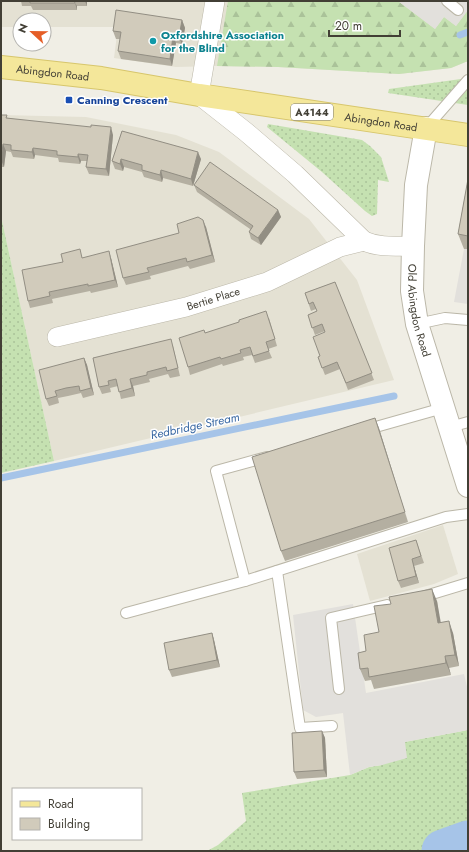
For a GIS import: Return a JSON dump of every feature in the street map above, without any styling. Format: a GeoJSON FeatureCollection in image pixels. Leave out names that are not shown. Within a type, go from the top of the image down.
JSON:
{"type":"FeatureCollection","features":[{"type":"Feature","properties":{"kind":"main road","name":"Abingdon Road"},"geometry":{"type":"LineString","coordinates":[[1,68],[101,78],[199,95],[468,135]]}},
{"type":"Feature","properties":{"kind":"street"},"geometry":{"type":"LineString","coordinates":[[199,95],[215,1]]}},
{"type":"Feature","properties":{"kind":"street","name":"Abingdon Road"},"geometry":{"type":"LineString","coordinates":[[199,95],[246,132],[295,174],[364,241],[373,245],[384,247],[413,246]]}},
{"type":"Feature","properties":{"kind":"street","name":"Old Abingdon Road"},"geometry":{"type":"LineString","coordinates":[[426,128],[416,185],[412,291],[417,324],[454,419],[468,486]]}},
{"type":"Feature","properties":{"kind":"street","name":"Bertie Place"},"geometry":{"type":"LineString","coordinates":[[57,337],[193,305],[267,282],[340,248],[364,241]]}},
{"type":"Feature","properties":{"kind":"lane"},"geometry":{"type":"LineString","coordinates":[[447,1],[458,10]]}},
{"type":"Feature","properties":{"kind":"lane"},"geometry":{"type":"LineString","coordinates":[[426,128],[468,80]]}},
{"type":"Feature","properties":{"kind":"lane"},"geometry":{"type":"LineString","coordinates":[[417,324],[445,318],[468,320]]}},
{"type":"Feature","properties":{"kind":"lane"},"geometry":{"type":"LineString","coordinates":[[352,434],[454,419]]}},
{"type":"Feature","properties":{"kind":"lane"},"geometry":{"type":"LineString","coordinates":[[245,581],[216,471],[276,455]]}},
{"type":"Feature","properties":{"kind":"lane"},"geometry":{"type":"LineString","coordinates":[[126,613],[245,581],[446,517],[468,514]]}},
{"type":"Feature","properties":{"kind":"lane"},"geometry":{"type":"LineString","coordinates":[[277,571],[300,728],[332,726]]}},
{"type":"Feature","properties":{"kind":"lane"},"geometry":{"type":"LineString","coordinates":[[414,599],[468,583]]}},
{"type":"Feature","properties":{"kind":"lane"},"geometry":{"type":"LineString","coordinates":[[339,689],[331,618],[400,602]]}},
{"type":"Feature","properties":{"kind":"shaded area"},"geometry":{"type":"Polygon","coordinates":[[[1,1],[468,1],[468,61],[451,68],[399,74],[278,67],[176,67],[114,58],[118,27],[52,27],[52,12],[12,12],[12,27],[1,27],[1,1]]]}},
{"type":"Feature","properties":{"kind":"shaded area"},"geometry":{"type":"Polygon","coordinates":[[[398,1],[468,1],[468,10],[456,26],[444,17],[435,29],[398,1]]]}},
{"type":"Feature","properties":{"kind":"shaded area"},"geometry":{"type":"Polygon","coordinates":[[[1,115],[86,117],[176,135],[219,152],[309,219],[357,280],[394,380],[54,461],[1,216],[1,115]]]}},
{"type":"Feature","properties":{"kind":"shaded area"},"geometry":{"type":"Polygon","coordinates":[[[464,249],[468,249],[468,304],[454,302],[464,249]]]}},
{"type":"Feature","properties":{"kind":"shaded area"},"geometry":{"type":"Polygon","coordinates":[[[443,525],[458,574],[434,584],[370,601],[357,554],[443,525]]]}},
{"type":"Feature","properties":{"kind":"shaded area"},"geometry":{"type":"Polygon","coordinates":[[[353,604],[366,693],[464,674],[468,691],[468,730],[405,742],[407,758],[369,767],[350,775],[343,713],[316,717],[303,710],[293,615],[353,604]]]}},
{"type":"Feature","properties":{"kind":"green space"},"geometry":{"type":"Polygon","coordinates":[[[228,1],[398,1],[435,29],[444,17],[456,26],[468,10],[468,61],[451,68],[399,74],[278,67],[217,66],[228,1]]]}},
{"type":"Feature","properties":{"kind":"green space"},"geometry":{"type":"Polygon","coordinates":[[[468,78],[468,105],[388,93],[389,89],[468,78]]]}},
{"type":"Feature","properties":{"kind":"green space"},"geometry":{"type":"Polygon","coordinates":[[[268,124],[362,140],[370,146],[381,157],[389,182],[378,180],[377,214],[372,216],[365,211],[322,172],[267,127],[268,124]]]}},
{"type":"Feature","properties":{"kind":"green space"},"geometry":{"type":"Polygon","coordinates":[[[1,216],[54,461],[1,473],[1,216]]]}},
{"type":"Feature","properties":{"kind":"green space"},"geometry":{"type":"Polygon","coordinates":[[[468,730],[468,851],[207,851],[218,845],[246,821],[242,793],[350,775],[369,767],[382,765],[404,742],[468,730]]]}},
{"type":"Feature","properties":{"kind":"building"},"geometry":{"type":"Polygon","coordinates":[[[30,1],[74,1],[75,3],[30,3],[30,1]]]}},
{"type":"Feature","properties":{"kind":"building","name":"Oxfordshire Association for the Blind"},"geometry":{"type":"Polygon","coordinates":[[[116,10],[182,20],[179,37],[173,36],[170,59],[118,51],[121,32],[113,31],[116,10]]]}},
{"type":"Feature","properties":{"kind":"building"},"geometry":{"type":"Polygon","coordinates":[[[1,115],[7,115],[6,118],[91,127],[91,125],[111,127],[106,169],[86,167],[88,155],[78,154],[78,157],[57,155],[57,151],[33,148],[32,152],[11,150],[11,145],[3,144],[1,160],[1,115]]]}},
{"type":"Feature","properties":{"kind":"building"},"geometry":{"type":"Polygon","coordinates":[[[122,131],[198,152],[191,179],[161,170],[160,175],[142,170],[142,165],[121,159],[120,164],[112,161],[122,131]]]}},
{"type":"Feature","properties":{"kind":"building"},"geometry":{"type":"Polygon","coordinates":[[[210,162],[278,210],[258,238],[249,232],[253,226],[194,185],[210,162]]]}},
{"type":"Feature","properties":{"kind":"building"},"geometry":{"type":"Polygon","coordinates":[[[468,179],[468,236],[458,234],[468,179]]]}},
{"type":"Feature","properties":{"kind":"building"},"geometry":{"type":"Polygon","coordinates":[[[198,217],[203,220],[212,255],[187,262],[186,258],[147,268],[149,272],[123,278],[116,250],[179,233],[177,224],[198,217]]]}},
{"type":"Feature","properties":{"kind":"building"},"geometry":{"type":"Polygon","coordinates":[[[80,249],[82,258],[109,251],[115,280],[49,292],[50,296],[28,301],[22,270],[63,262],[61,254],[80,249]]]}},
{"type":"Feature","properties":{"kind":"building"},"geometry":{"type":"Polygon","coordinates":[[[335,282],[372,373],[346,383],[337,362],[322,368],[318,357],[320,356],[313,337],[325,332],[322,324],[312,328],[308,315],[317,311],[313,302],[309,304],[305,293],[335,282]]]}},
{"type":"Feature","properties":{"kind":"building"},"geometry":{"type":"Polygon","coordinates":[[[266,311],[275,339],[266,342],[269,351],[253,356],[250,347],[240,350],[241,353],[221,359],[220,357],[188,367],[179,338],[204,330],[205,333],[266,311]]]}},
{"type":"Feature","properties":{"kind":"building"},"geometry":{"type":"Polygon","coordinates":[[[171,339],[178,368],[167,371],[166,367],[147,372],[147,375],[130,379],[132,388],[119,392],[116,379],[108,381],[109,385],[99,387],[93,358],[171,339]]]}},
{"type":"Feature","properties":{"kind":"building"},"geometry":{"type":"Polygon","coordinates":[[[84,358],[91,388],[80,391],[79,386],[66,388],[55,391],[57,396],[46,399],[39,370],[84,358]]]}},
{"type":"Feature","properties":{"kind":"building"},"geometry":{"type":"Polygon","coordinates":[[[375,418],[405,512],[281,551],[252,457],[375,418]]]}},
{"type":"Feature","properties":{"kind":"building"},"geometry":{"type":"Polygon","coordinates":[[[416,540],[421,556],[412,559],[416,576],[398,581],[389,548],[416,540]]]}},
{"type":"Feature","properties":{"kind":"building"},"geometry":{"type":"Polygon","coordinates":[[[432,589],[438,623],[449,621],[455,655],[445,656],[446,663],[369,677],[368,668],[360,669],[358,653],[366,651],[364,635],[379,632],[374,606],[391,604],[389,597],[432,589]]]}},
{"type":"Feature","properties":{"kind":"building"},"geometry":{"type":"Polygon","coordinates":[[[212,633],[217,660],[169,670],[164,643],[212,633]]]}},
{"type":"Feature","properties":{"kind":"building"},"geometry":{"type":"Polygon","coordinates":[[[322,731],[324,770],[294,772],[292,733],[322,731]]]}},
{"type":"Feature","properties":{"kind":"waterway"},"geometry":{"type":"LineString","coordinates":[[460,35],[468,32]]}},
{"type":"Feature","properties":{"kind":"waterway","name":"Redbridge Stream"},"geometry":{"type":"LineString","coordinates":[[1,478],[394,396]]}},
{"type":"Feature","properties":{"kind":"waterway"},"geometry":{"type":"LineString","coordinates":[[443,851],[468,842]]}},
{"type":"Feature","properties":{"kind":"place","name":"Oxfordshire Association for the Blind"},"geometry":{"type":"Point","coordinates":[153,41]}},
{"type":"Feature","properties":{"kind":"place","name":"Canning Crescent"},"geometry":{"type":"Point","coordinates":[69,100]}}]}
